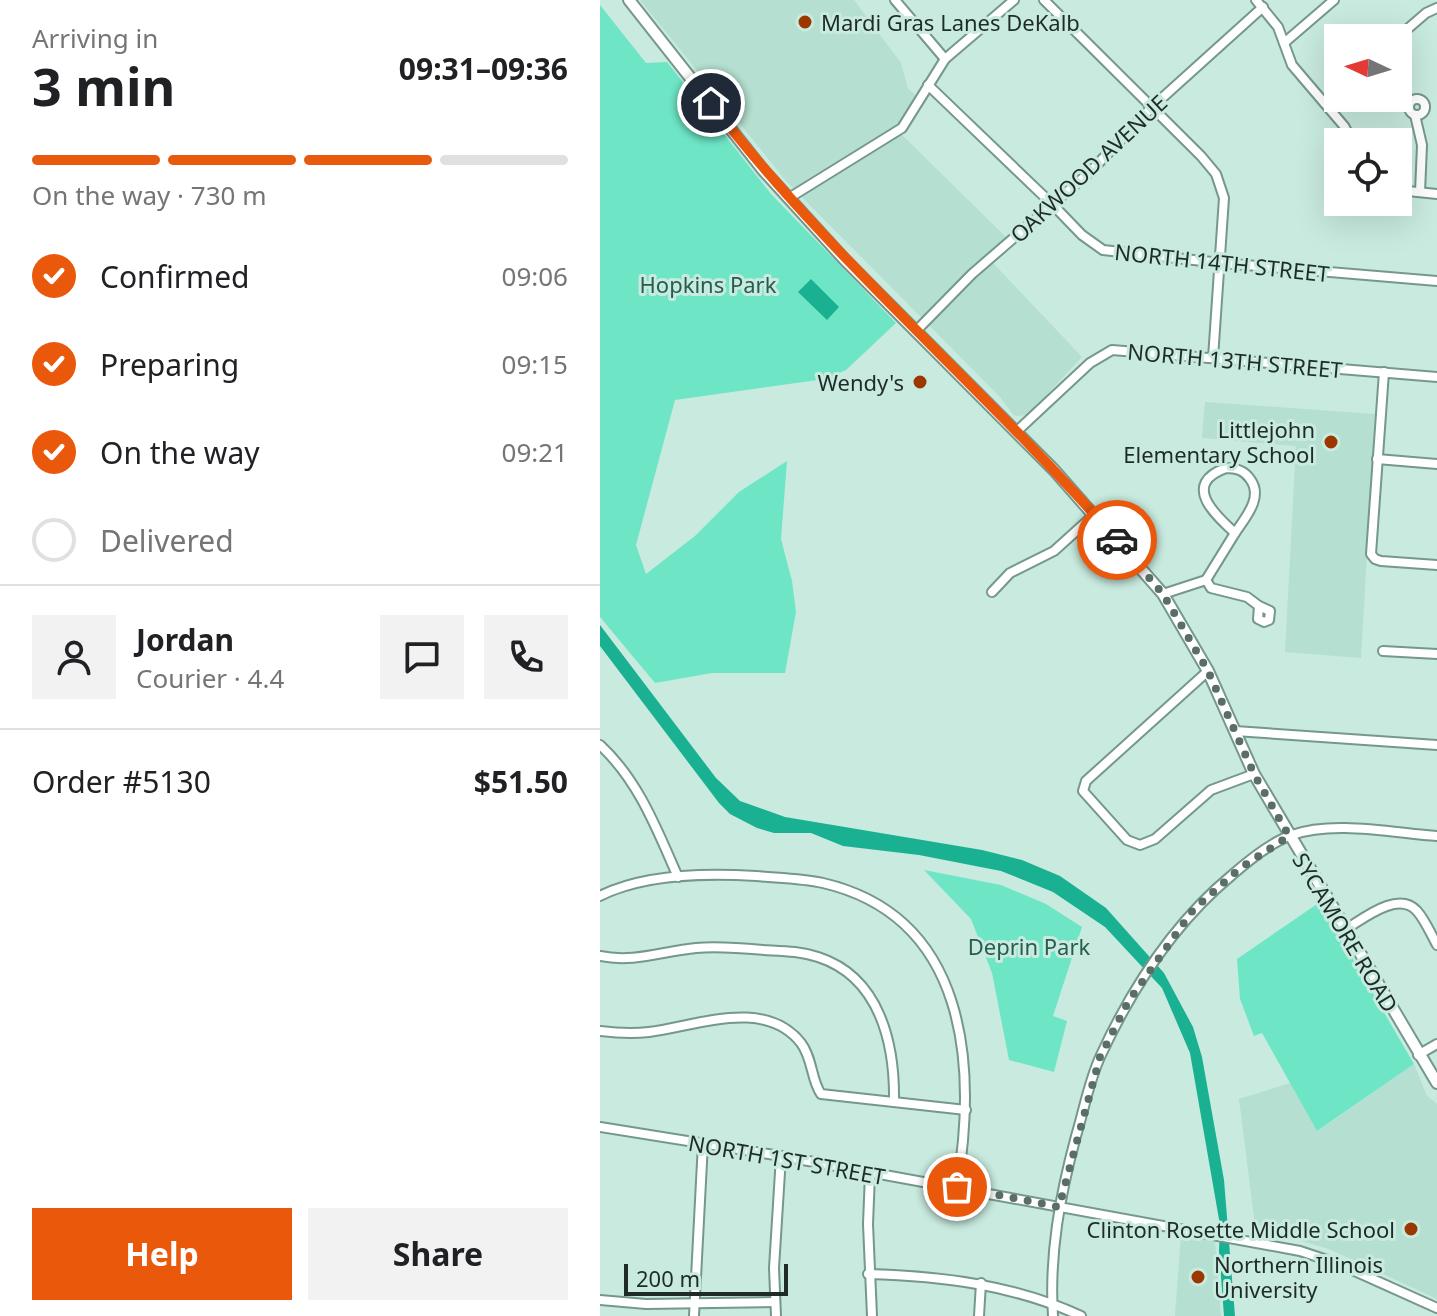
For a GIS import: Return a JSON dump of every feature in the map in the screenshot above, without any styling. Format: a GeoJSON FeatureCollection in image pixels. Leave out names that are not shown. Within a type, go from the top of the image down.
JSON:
{"type":"FeatureCollection","features":[{"type":"Feature","properties":{"kind":"main road","name":"SYCAMORE ROAD"},"geometry":{"type":"LineString","coordinates":[[629,0],[763,170],[883,299],[1095,514],[1163,594],[1208,671],[1254,774],[1437,1083]]}},
{"type":"Feature","properties":{"kind":"street"},"geometry":{"type":"LineString","coordinates":[[895,0],[906,6],[945,59]]}},
{"type":"Feature","properties":{"kind":"street"},"geometry":{"type":"LineString","coordinates":[[789,198],[902,128],[945,59],[1014,0]]}},
{"type":"Feature","properties":{"kind":"street"},"geometry":{"type":"LineString","coordinates":[[1044,0],[1213,169],[1219,180],[1224,209],[1213,358]]}},
{"type":"Feature","properties":{"kind":"street"},"geometry":{"type":"LineString","coordinates":[[1284,43],[1334,0]]}},
{"type":"Feature","properties":{"kind":"street"},"geometry":{"type":"LineString","coordinates":[[1259,4],[1278,27],[1292,65],[1324,102]]}},
{"type":"Feature","properties":{"kind":"street","name":"OAKWOOD AVENUE"},"geometry":{"type":"LineString","coordinates":[[916,331],[974,272],[1091,171],[1259,4]]}},
{"type":"Feature","properties":{"kind":"street"},"geometry":{"type":"LineString","coordinates":[[1412,25],[1437,8]]}},
{"type":"Feature","properties":{"kind":"street","name":"NORTH 14TH STREET"},"geometry":{"type":"LineString","coordinates":[[928,85],[1082,235],[1103,250],[1437,281]]}},
{"type":"Feature","properties":{"kind":"street"},"geometry":{"type":"LineString","coordinates":[[1332,112],[1345,128]]}},
{"type":"Feature","properties":{"kind":"street"},"geometry":{"type":"LineString","coordinates":[[1415,115],[1423,154],[1420,192]]}},
{"type":"Feature","properties":{"kind":"street"},"geometry":{"type":"LineString","coordinates":[[1412,191],[1437,194]]}},
{"type":"Feature","properties":{"kind":"street","name":"NORTH 13TH STREET"},"geometry":{"type":"LineString","coordinates":[[1016,432],[1096,358],[1119,350],[1437,377]]}},
{"type":"Feature","properties":{"kind":"street"},"geometry":{"type":"LineString","coordinates":[[1384,372],[1371,554],[1378,561],[1437,565]]}},
{"type":"Feature","properties":{"kind":"street"},"geometry":{"type":"LineString","coordinates":[[1377,459],[1437,464]]}},
{"type":"Feature","properties":{"kind":"street"},"geometry":{"type":"LineString","coordinates":[[1163,594],[1206,580],[1235,533],[1254,502],[1253,482],[1238,469],[1226,468],[1211,477],[1204,498],[1210,509],[1235,533]]}},
{"type":"Feature","properties":{"kind":"street"},"geometry":{"type":"LineString","coordinates":[[992,592],[1010,573],[1045,557],[1095,514]]}},
{"type":"Feature","properties":{"kind":"street"},"geometry":{"type":"LineString","coordinates":[[1206,580],[1211,588],[1247,597],[1259,606]]}},
{"type":"Feature","properties":{"kind":"street"},"geometry":{"type":"LineString","coordinates":[[1383,651],[1437,654]]}},
{"type":"Feature","properties":{"kind":"street"},"geometry":{"type":"LineString","coordinates":[[1208,671],[1086,781],[1083,788],[1085,794],[1127,840],[1140,845],[1155,839],[1211,790],[1254,774]]}},
{"type":"Feature","properties":{"kind":"street"},"geometry":{"type":"LineString","coordinates":[[1235,731],[1437,745]]}},
{"type":"Feature","properties":{"kind":"street"},"geometry":{"type":"LineString","coordinates":[[600,745],[640,795],[678,877]]}},
{"type":"Feature","properties":{"kind":"street"},"geometry":{"type":"LineString","coordinates":[[1053,1316],[1059,1207],[1100,1057],[1120,1015],[1193,910],[1250,861],[1289,836],[1312,829],[1341,828],[1437,836]]}},
{"type":"Feature","properties":{"kind":"street"},"geometry":{"type":"LineString","coordinates":[[600,883],[603,895],[678,877],[733,875],[819,882],[858,895],[894,917],[925,949],[949,990],[964,1051],[966,1110],[957,1187]]}},
{"type":"Feature","properties":{"kind":"street"},"geometry":{"type":"LineString","coordinates":[[1346,929],[1388,906],[1400,903],[1417,911],[1437,945]]}},
{"type":"Feature","properties":{"kind":"street"},"geometry":{"type":"LineString","coordinates":[[600,956],[636,959],[693,948],[727,947],[799,952],[822,958],[849,973],[876,1004],[892,1055],[894,1102]]}},
{"type":"Feature","properties":{"kind":"street"},"geometry":{"type":"LineString","coordinates":[[600,1031],[645,1032],[720,1020],[761,1019],[780,1026],[802,1045],[812,1062],[821,1094],[966,1110]]}},
{"type":"Feature","properties":{"kind":"street"},"geometry":{"type":"LineString","coordinates":[[1418,1055],[1437,1044]]}},
{"type":"Feature","properties":{"kind":"street","name":"NORTH 1ST STREET"},"geometry":{"type":"LineString","coordinates":[[600,1127],[957,1187],[1319,1257],[1437,1308]]}},
{"type":"Feature","properties":{"kind":"street"},"geometry":{"type":"LineString","coordinates":[[694,1316],[703,1143]]}},
{"type":"Feature","properties":{"kind":"street"},"geometry":{"type":"LineString","coordinates":[[776,1316],[775,1226],[781,1156]]}},
{"type":"Feature","properties":{"kind":"street"},"geometry":{"type":"LineString","coordinates":[[870,1174],[868,1274],[872,1316]]}},
{"type":"Feature","properties":{"kind":"street"},"geometry":{"type":"LineString","coordinates":[[868,1274],[981,1283],[1052,1302],[1081,1316]]}},
{"type":"Feature","properties":{"kind":"street"},"geometry":{"type":"LineString","coordinates":[[979,1316],[981,1283]]}},
{"type":"Feature","properties":{"kind":"street"},"geometry":{"type":"LineString","coordinates":[[600,1300],[646,1304],[775,1302]]}},
{"type":"Feature","properties":{"kind":"shaded area"},"geometry":{"type":"Polygon","coordinates":[[[640,0],[854,0],[901,63],[908,89],[923,101],[914,119],[901,134],[1013,244],[993,263],[1082,357],[1028,415],[1016,416],[1012,413],[1000,397],[787,182],[640,0]]]}},
{"type":"Feature","properties":{"kind":"shaded area"},"geometry":{"type":"Polygon","coordinates":[[[811,279],[839,307],[827,320],[798,292],[811,279]]]}},
{"type":"Feature","properties":{"kind":"shaded area"},"geometry":{"type":"Polygon","coordinates":[[[1205,402],[1375,414],[1361,658],[1285,652],[1296,446],[1202,438],[1205,402]]]}},
{"type":"Feature","properties":{"kind":"shaded area"},"geometry":{"type":"Polygon","coordinates":[[[600,625],[716,778],[740,801],[785,817],[982,850],[1022,860],[1060,876],[1106,908],[1164,973],[1193,1027],[1202,1057],[1224,1180],[1235,1316],[1224,1316],[1220,1225],[1190,1053],[1162,988],[1105,927],[1053,892],[1001,871],[919,855],[843,846],[811,833],[774,833],[730,814],[600,646],[600,625]]]}},
{"type":"Feature","properties":{"kind":"shaded area"},"geometry":{"type":"Polygon","coordinates":[[[1414,1064],[1427,1096],[1437,1104],[1437,1299],[1329,1249],[1287,1237],[1256,1233],[1239,1099],[1290,1083],[1318,1131],[1414,1064]]]}},
{"type":"Feature","properties":{"kind":"shaded area","name":"Northern Illinois University"},"geometry":{"type":"Polygon","coordinates":[[[1181,1234],[1215,1241],[1221,1316],[1175,1316],[1181,1234]]]}},
{"type":"Feature","properties":{"kind":"green space","name":"Hopkins Park"},"geometry":{"type":"Polygon","coordinates":[[[600,5],[646,63],[667,62],[771,194],[896,323],[846,370],[825,379],[675,400],[636,545],[646,574],[695,536],[739,492],[787,461],[781,539],[796,612],[785,673],[712,673],[655,683],[600,617],[600,5]]]}},
{"type":"Feature","properties":{"kind":"green space","name":"Deprin Park"},"geometry":{"type":"Polygon","coordinates":[[[924,870],[1001,885],[1046,904],[1082,927],[1053,1016],[1067,1021],[1054,1072],[1009,1060],[992,973],[971,919],[924,870]]]}},
{"type":"Feature","properties":{"kind":"green space"},"geometry":{"type":"Polygon","coordinates":[[[1320,902],[1414,1064],[1317,1131],[1262,1033],[1254,1036],[1240,999],[1237,959],[1320,902]]]}},
{"type":"Feature","properties":{"kind":"way so far"},"geometry":{"type":"LineString","coordinates":[[957,1187],[1059,1207],[1100,1057],[1128,1002],[1193,910],[1239,869],[1289,836],[1254,774],[1208,671],[1163,594],[1117,540]]}},
{"type":"Feature","properties":{"kind":"place","name":"Mardi Gras Lanes DeKalb"},"geometry":{"type":"Point","coordinates":[805,22]}},
{"type":"Feature","properties":{"kind":"place","name":"Wendy's"},"geometry":{"type":"Point","coordinates":[920,382]}},
{"type":"Feature","properties":{"kind":"place","name":"Littlejohn Elementary School"},"geometry":{"type":"Point","coordinates":[1331,442]}},
{"type":"Feature","properties":{"kind":"place","name":"Clinton Rosette Middle School"},"geometry":{"type":"Point","coordinates":[1411,1229]}},
{"type":"Feature","properties":{"kind":"place","name":"Northern Illinois University"},"geometry":{"type":"Point","coordinates":[1198,1277]}},
{"type":"Feature","properties":{"kind":"route"},"geometry":{"type":"LineString","coordinates":[[711,103],[763,170],[844,259],[1054,470],[1117,540]]}}]}
